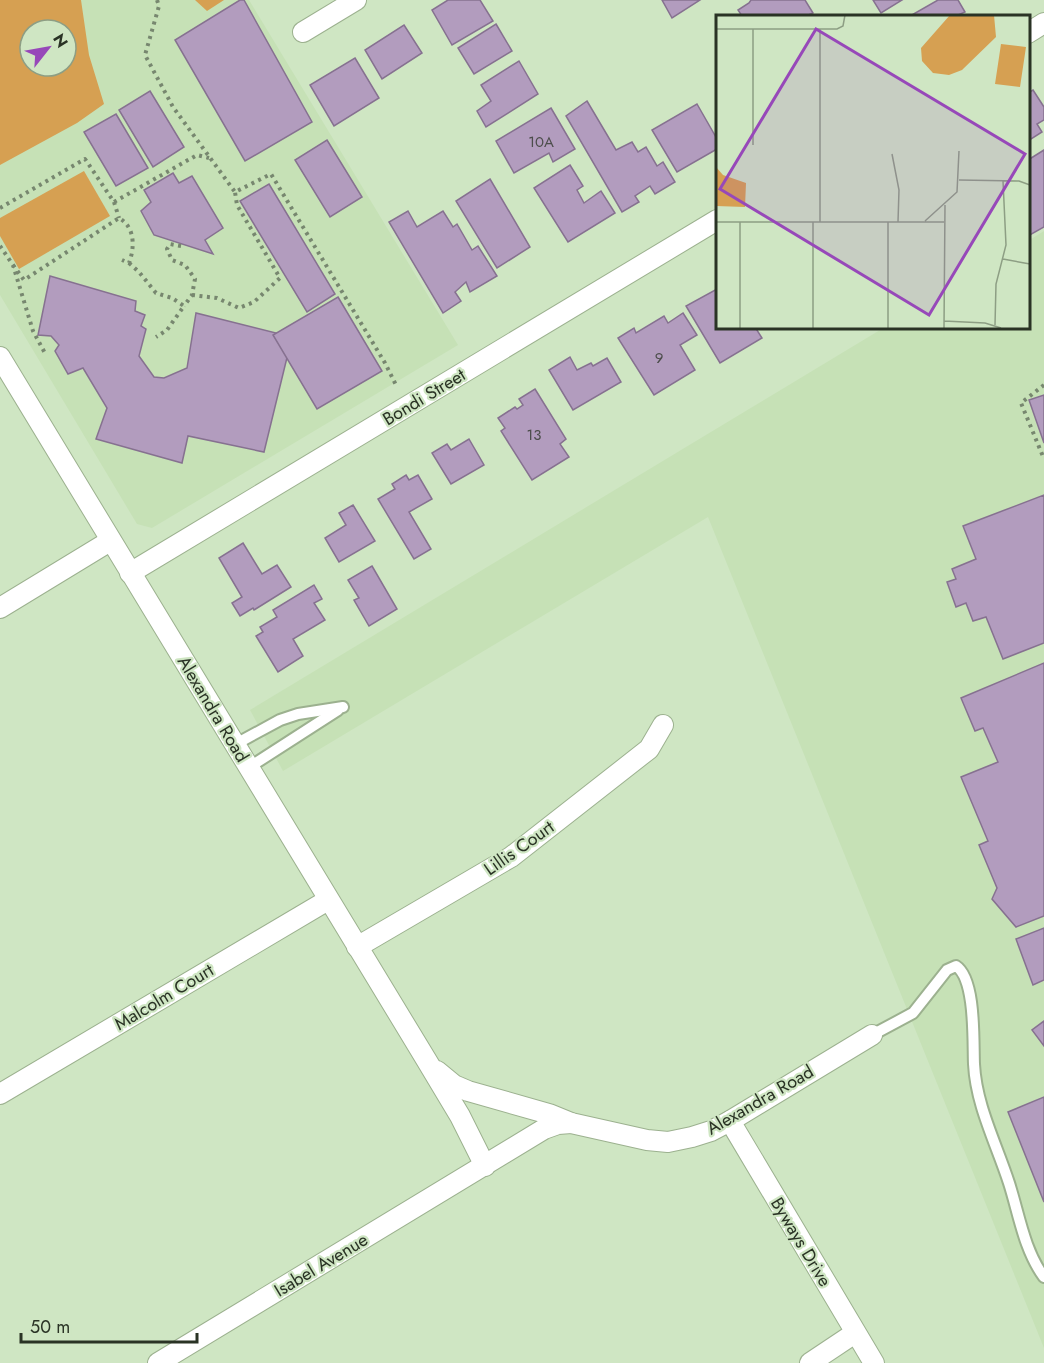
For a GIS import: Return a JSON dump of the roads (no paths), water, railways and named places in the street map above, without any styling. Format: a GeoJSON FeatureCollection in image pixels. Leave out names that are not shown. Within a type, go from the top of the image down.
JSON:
{"type":"FeatureCollection","features":[{"type":"Feature","properties":{"kind":"street"},"geometry":{"type":"LineString","coordinates":[[303,32],[356,0]]}},
{"type":"Feature","properties":{"kind":"street"},"geometry":{"type":"LineString","coordinates":[[1029,32],[1044,23]]}},
{"type":"Feature","properties":{"kind":"street","name":"Bondi Street"},"geometry":{"type":"LineString","coordinates":[[130,573],[716,221]]}},
{"type":"Feature","properties":{"kind":"street","name":"Alexandra Road"},"geometry":{"type":"LineString","coordinates":[[0,357],[460,1116],[485,1166],[544,1129],[558,1124],[571,1123]]}},
{"type":"Feature","properties":{"kind":"street"},"geometry":{"type":"LineString","coordinates":[[0,608],[110,541]]}},
{"type":"Feature","properties":{"kind":"street","name":"Lillis Court"},"geometry":{"type":"LineString","coordinates":[[357,947],[511,857],[648,749],[663,725]]}},
{"type":"Feature","properties":{"kind":"street","name":"Malcolm Court"},"geometry":{"type":"LineString","coordinates":[[0,1094],[328,900]]}},
{"type":"Feature","properties":{"kind":"street","name":"Alexandra Road"},"geometry":{"type":"LineString","coordinates":[[427,1061],[454,1085],[468,1091],[549,1114],[571,1123],[647,1140],[668,1142],[692,1137],[730,1121],[872,1035]]}},
{"type":"Feature","properties":{"kind":"street","name":"Byways Drive"},"geometry":{"type":"LineString","coordinates":[[730,1121],[874,1363]]}},
{"type":"Feature","properties":{"kind":"street","name":"Isabel Avenue"},"geometry":{"type":"LineString","coordinates":[[158,1363],[485,1166]]}},
{"type":"Feature","properties":{"kind":"street"},"geometry":{"type":"LineString","coordinates":[[810,1363],[855,1333]]}},
{"type":"Feature","properties":{"kind":"lane"},"geometry":{"type":"LineString","coordinates":[[234,745],[280,720],[298,714],[343,707],[248,768]]}},
{"type":"Feature","properties":{"kind":"lane"},"geometry":{"type":"LineString","coordinates":[[872,1035],[913,1013],[947,970],[956,966],[963,972],[969,991],[976,1090],[1020,1214],[1027,1245],[1035,1265],[1044,1277]]}}]}
